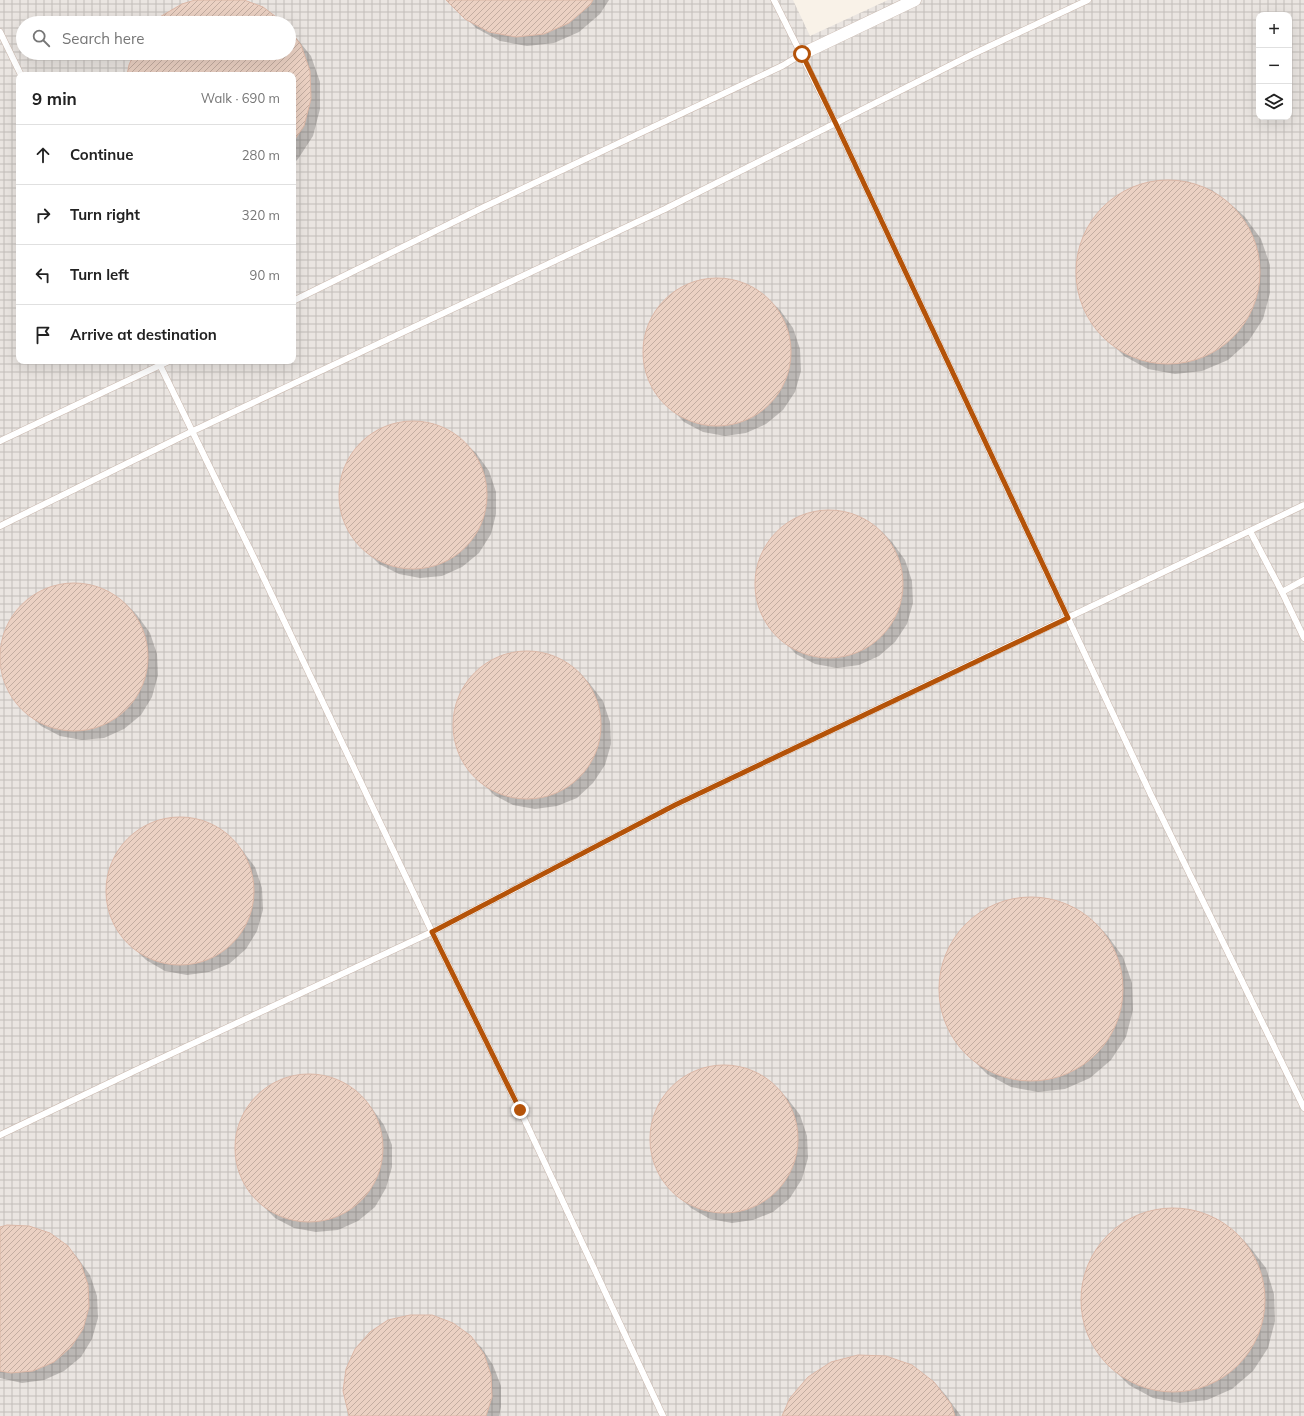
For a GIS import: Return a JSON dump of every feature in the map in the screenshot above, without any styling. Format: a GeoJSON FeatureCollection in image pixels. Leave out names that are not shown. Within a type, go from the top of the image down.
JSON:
{"type":"FeatureCollection","features":[{"type":"Feature","properties":{"kind":"street"},"geometry":{"type":"LineString","coordinates":[[802,54],[915,0]]}},
{"type":"Feature","properties":{"kind":"lane"},"geometry":{"type":"LineString","coordinates":[[774,0],[836,124],[1151,795],[1304,1108]]}},
{"type":"Feature","properties":{"kind":"lane"},"geometry":{"type":"LineString","coordinates":[[0,526],[193,431],[666,209],[971,55],[1088,0]]}},
{"type":"Feature","properties":{"kind":"lane"},"geometry":{"type":"LineString","coordinates":[[0,32],[20,72]]}},
{"type":"Feature","properties":{"kind":"lane"},"geometry":{"type":"LineString","coordinates":[[296,300],[491,204],[782,66],[802,54]]}},
{"type":"Feature","properties":{"kind":"lane"},"geometry":{"type":"LineString","coordinates":[[0,441],[157,364]]}},
{"type":"Feature","properties":{"kind":"lane"},"geometry":{"type":"LineString","coordinates":[[160,364],[193,431],[432,932],[520,1110],[663,1416]]}},
{"type":"Feature","properties":{"kind":"lane"},"geometry":{"type":"LineString","coordinates":[[0,1135],[432,932],[675,805],[1304,505]]}},
{"type":"Feature","properties":{"kind":"lane"},"geometry":{"type":"LineString","coordinates":[[1250,531],[1304,638]]}},
{"type":"Feature","properties":{"kind":"lane"},"geometry":{"type":"LineString","coordinates":[[1282,592],[1304,580]]}},
{"type":"Feature","properties":{"kind":"shaded area"},"geometry":{"type":"Polygon","coordinates":[[[0,0],[793,0],[810,36],[888,0],[1304,0],[1304,1416],[0,1416],[0,0]]]}},
{"type":"Feature","properties":{"kind":"building"},"geometry":{"type":"Polygon","coordinates":[[[195,0],[244,0],[263,7],[275,16],[161,16],[182,4],[195,0]]]}},
{"type":"Feature","properties":{"kind":"building"},"geometry":{"type":"Polygon","coordinates":[[[446,0],[593,0],[590,5],[569,23],[544,34],[516,37],[489,32],[465,19],[446,0]]]}},
{"type":"Feature","properties":{"kind":"building"},"geometry":{"type":"Polygon","coordinates":[[[296,38],[301,45],[310,71],[311,99],[304,126],[296,138],[296,72],[128,72],[131,60],[296,60],[296,38]]]}},
{"type":"Feature","properties":{"kind":"building"},"geometry":{"type":"Polygon","coordinates":[[[1177,180],[1186,181],[1212,191],[1227,201],[1239,213],[1249,228],[1256,245],[1259,254],[1259,290],[1249,316],[1239,331],[1227,343],[1212,353],[1186,363],[1159,364],[1150,363],[1124,353],[1109,343],[1097,331],[1087,316],[1077,290],[1076,263],[1077,254],[1087,228],[1097,213],[1109,201],[1124,191],[1150,181],[1177,180]]]}},
{"type":"Feature","properties":{"kind":"building"},"geometry":{"type":"Polygon","coordinates":[[[710,278],[724,278],[738,281],[752,287],[764,295],[774,305],[782,317],[788,331],[791,352],[788,373],[782,387],[774,399],[764,409],[752,417],[738,423],[724,426],[710,426],[696,423],[682,417],[670,409],[660,399],[652,387],[646,373],[643,359],[643,345],[646,331],[652,317],[660,305],[670,295],[682,287],[696,281],[710,278]]]}},
{"type":"Feature","properties":{"kind":"building"},"geometry":{"type":"Polygon","coordinates":[[[406,421],[420,421],[434,424],[448,430],[460,438],[470,448],[478,460],[484,474],[487,495],[484,516],[478,530],[470,542],[460,552],[448,560],[434,566],[420,569],[406,569],[392,566],[378,560],[366,552],[356,542],[348,530],[342,516],[339,502],[339,488],[342,474],[348,460],[356,448],[366,438],[378,430],[392,424],[406,421]]]}},
{"type":"Feature","properties":{"kind":"building"},"geometry":{"type":"Polygon","coordinates":[[[822,510],[836,510],[850,513],[864,519],[876,527],[886,537],[894,549],[900,563],[903,584],[900,605],[894,619],[886,631],[876,641],[864,649],[850,655],[836,658],[822,658],[808,655],[794,649],[782,641],[772,631],[764,619],[758,605],[755,591],[755,577],[758,563],[764,549],[772,537],[782,527],[794,519],[808,513],[822,510]]]}},
{"type":"Feature","properties":{"kind":"building"},"geometry":{"type":"Polygon","coordinates":[[[67,583],[81,583],[95,586],[109,592],[121,600],[131,610],[139,622],[145,636],[148,657],[145,678],[139,692],[131,704],[121,714],[109,722],[95,728],[81,731],[67,731],[53,728],[39,722],[27,714],[17,704],[9,692],[3,678],[0,664],[0,650],[3,636],[9,622],[17,610],[27,600],[39,592],[53,586],[67,583]]]}},
{"type":"Feature","properties":{"kind":"building"},"geometry":{"type":"Polygon","coordinates":[[[520,651],[534,651],[548,654],[562,660],[574,668],[584,678],[592,690],[598,704],[601,725],[598,746],[592,760],[584,772],[574,782],[562,790],[548,796],[534,799],[520,799],[506,796],[492,790],[480,782],[470,772],[462,760],[456,746],[453,732],[453,718],[456,704],[462,690],[470,678],[480,668],[492,660],[506,654],[520,651]]]}},
{"type":"Feature","properties":{"kind":"building"},"geometry":{"type":"Polygon","coordinates":[[[173,817],[187,817],[201,820],[215,826],[227,834],[237,844],[245,856],[251,870],[254,891],[251,912],[245,926],[237,938],[227,948],[215,956],[201,962],[187,965],[173,965],[159,962],[145,956],[133,948],[123,938],[115,926],[109,912],[106,898],[106,884],[109,870],[115,856],[123,844],[133,834],[145,826],[159,820],[173,817]]]}},
{"type":"Feature","properties":{"kind":"building"},"geometry":{"type":"Polygon","coordinates":[[[1022,897],[1040,897],[1058,901],[1082,912],[1102,930],[1108,938],[1119,962],[1123,980],[1123,998],[1116,1024],[1108,1040],[1090,1060],[1082,1066],[1058,1077],[1040,1081],[1022,1081],[1004,1077],[980,1066],[960,1048],[954,1040],[943,1016],[939,998],[939,980],[943,962],[954,938],[972,918],[980,912],[1004,901],[1022,897]]]}},
{"type":"Feature","properties":{"kind":"building"},"geometry":{"type":"Polygon","coordinates":[[[717,1065],[731,1065],[745,1068],[759,1074],[771,1082],[781,1092],[789,1104],[795,1118],[798,1139],[795,1160],[789,1174],[781,1186],[771,1196],[759,1204],[745,1210],[731,1213],[717,1213],[703,1210],[689,1204],[677,1196],[667,1186],[659,1174],[653,1160],[650,1146],[650,1132],[653,1118],[659,1104],[667,1092],[677,1082],[689,1074],[703,1068],[717,1065]]]}},
{"type":"Feature","properties":{"kind":"building"},"geometry":{"type":"Polygon","coordinates":[[[302,1074],[316,1074],[330,1077],[344,1083],[356,1091],[366,1101],[374,1113],[380,1127],[383,1148],[380,1169],[374,1183],[366,1195],[356,1205],[344,1213],[330,1219],[316,1222],[302,1222],[288,1219],[274,1213],[262,1205],[252,1195],[244,1183],[238,1169],[235,1155],[235,1141],[238,1127],[244,1113],[252,1101],[262,1091],[274,1083],[288,1077],[302,1074]]]}},
{"type":"Feature","properties":{"kind":"building"},"geometry":{"type":"Polygon","coordinates":[[[1182,1208],[1191,1209],[1217,1219],[1232,1229],[1244,1241],[1254,1256],[1261,1273],[1264,1282],[1264,1318],[1254,1344],[1244,1359],[1232,1371],[1217,1381],[1191,1391],[1164,1392],[1155,1391],[1129,1381],[1114,1371],[1102,1359],[1092,1344],[1082,1318],[1081,1291],[1082,1282],[1092,1256],[1102,1241],[1114,1229],[1129,1219],[1155,1209],[1182,1208]]]}},
{"type":"Feature","properties":{"kind":"building"},"geometry":{"type":"Polygon","coordinates":[[[7,1225],[29,1226],[50,1233],[68,1246],[81,1264],[88,1285],[89,1307],[83,1329],[71,1347],[54,1362],[33,1371],[11,1373],[0,1371],[0,1227],[7,1225]]]}},
{"type":"Feature","properties":{"kind":"building"},"geometry":{"type":"Polygon","coordinates":[[[410,1315],[432,1315],[453,1323],[471,1336],[484,1354],[491,1375],[492,1397],[486,1416],[349,1416],[343,1391],[346,1369],[355,1349],[370,1332],[388,1320],[410,1315]]]}},
{"type":"Feature","properties":{"kind":"building"},"geometry":{"type":"Polygon","coordinates":[[[858,1355],[886,1356],[912,1365],[934,1382],[951,1404],[955,1416],[782,1416],[790,1398],[808,1377],[831,1362],[858,1355]]]}},
{"type":"Feature","properties":{"kind":"route"},"geometry":{"type":"LineString","coordinates":[[520,1110],[432,932],[675,805],[1068,618],[802,54]]}}]}
